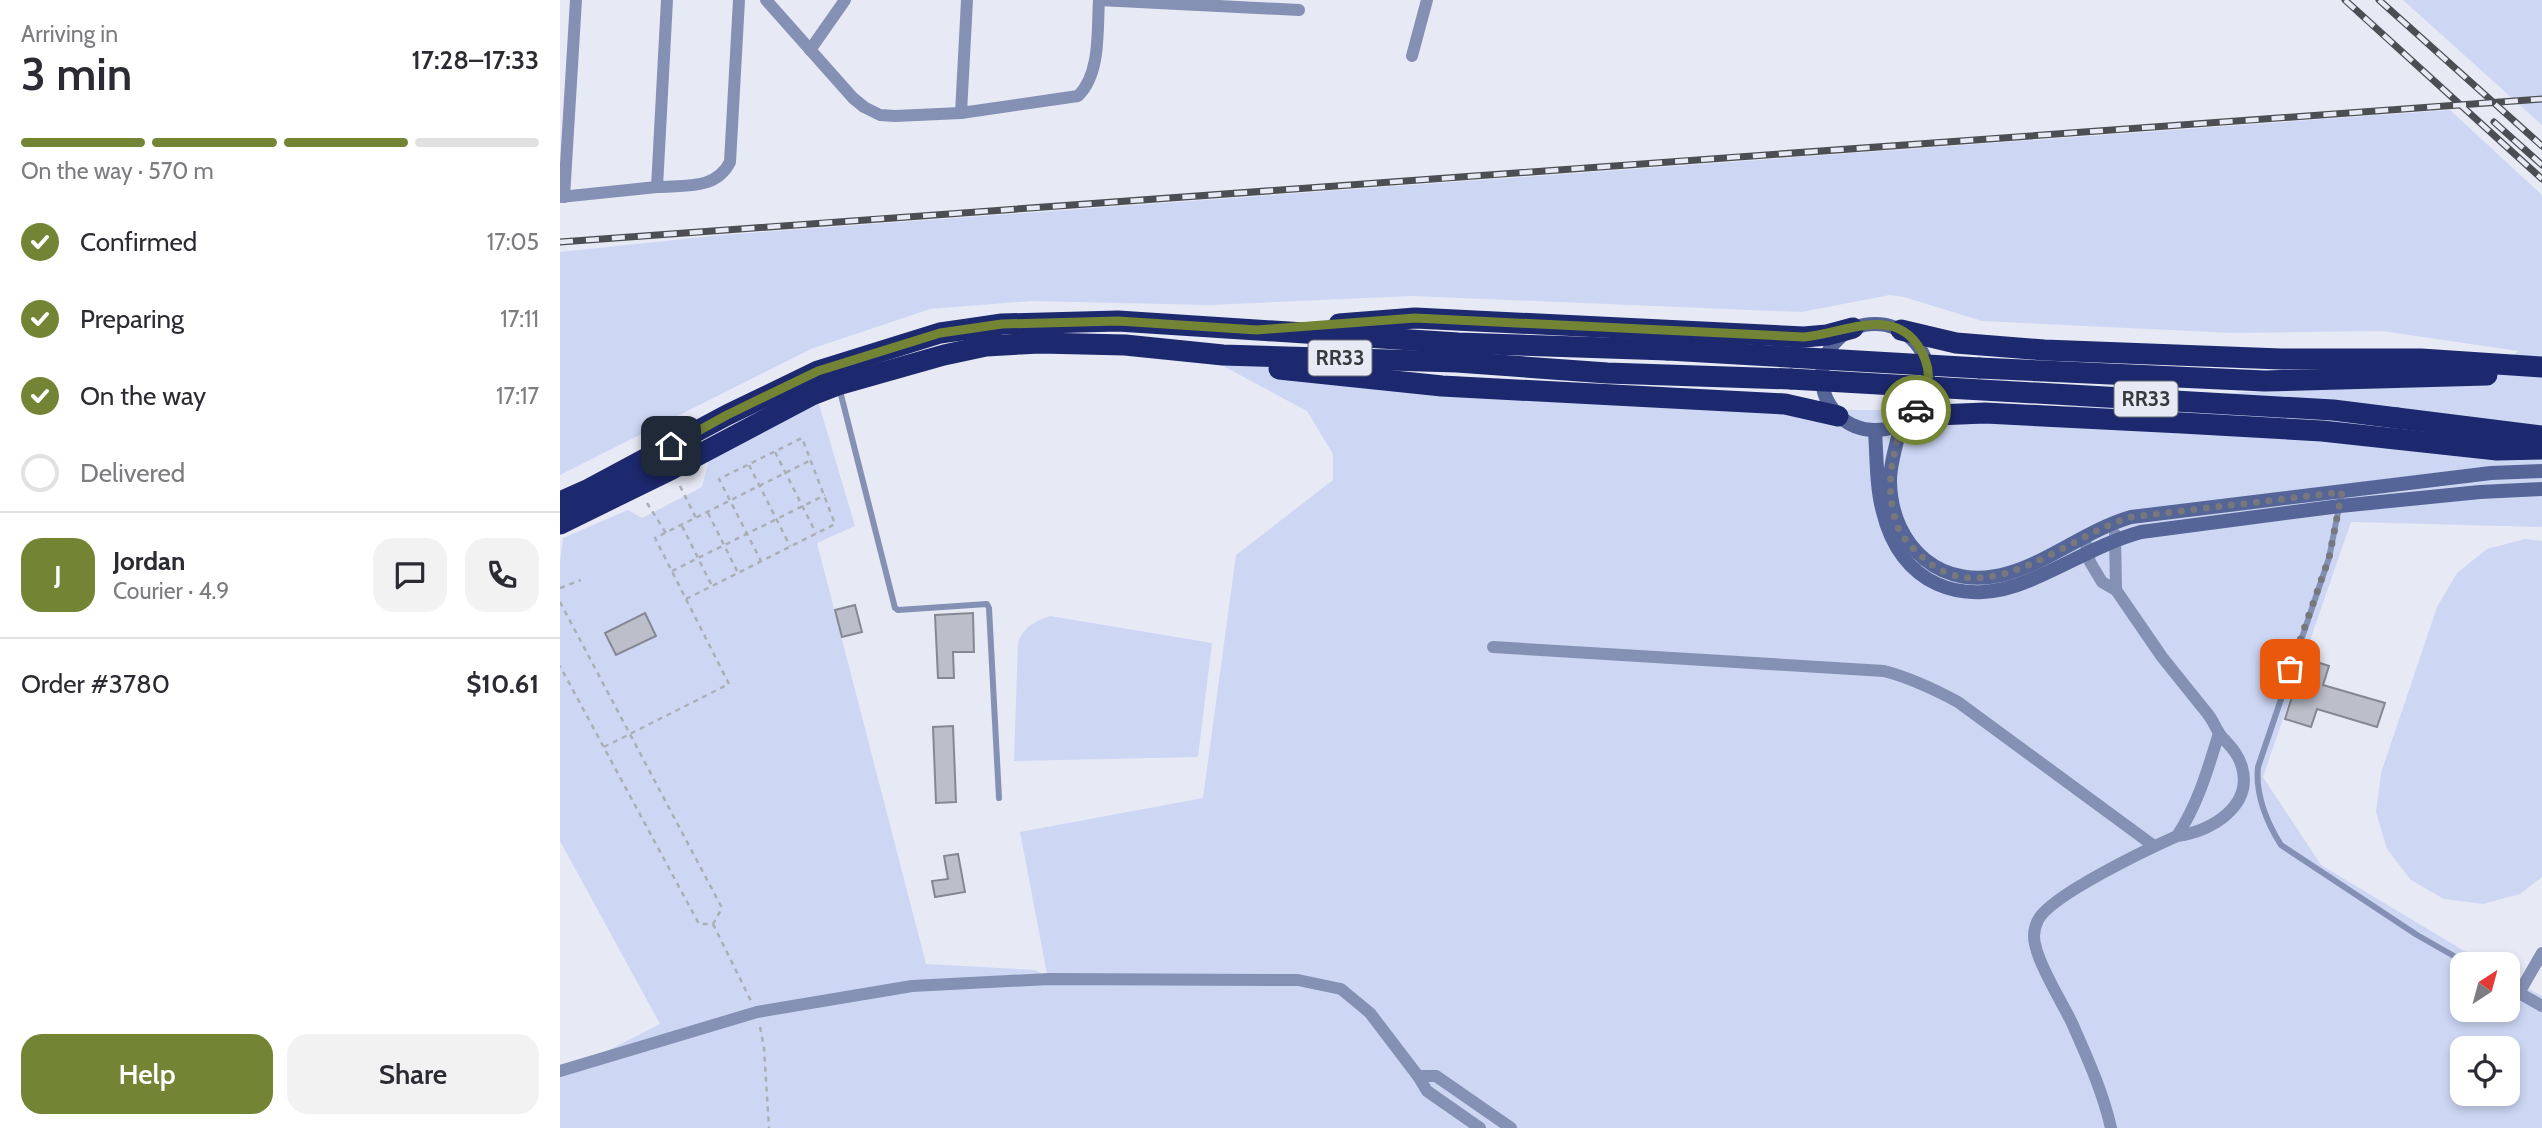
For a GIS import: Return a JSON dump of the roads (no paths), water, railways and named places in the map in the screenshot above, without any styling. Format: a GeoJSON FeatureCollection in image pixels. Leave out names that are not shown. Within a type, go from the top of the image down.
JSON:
{"type":"FeatureCollection","features":[{"type":"Feature","properties":{"kind":"highway"},"geometry":{"type":"LineString","coordinates":[[1257,330],[1415,318],[1804,337],[1827,335],[1853,328]]}},
{"type":"Feature","properties":{"kind":"highway","name":"RR33"},"geometry":{"type":"LineString","coordinates":[[560,502],[818,371],[940,333],[1002,324],[1118,321],[1257,330],[1457,352],[1607,373],[1791,379],[2333,410],[2542,436]]}},
{"type":"Feature","properties":{"kind":"highway"},"geometry":{"type":"LineString","coordinates":[[1901,330],[1955,342],[2044,350],[2281,359],[2421,359],[2542,367]]}},
{"type":"Feature","properties":{"kind":"highway","name":"RR33"},"geometry":{"type":"LineString","coordinates":[[560,524],[812,395],[838,385],[986,346],[1040,342],[1125,345],[1223,355],[1668,350],[2252,381],[2373,380],[2542,373]]}},
{"type":"Feature","properties":{"kind":"highway"},"geometry":{"type":"LineString","coordinates":[[1223,355],[1271,369],[1442,386],[1785,404],[1838,416]]}},
{"type":"Feature","properties":{"kind":"highway"},"geometry":{"type":"LineString","coordinates":[[1908,419],[1985,413],[2322,431],[2497,450],[2542,449]]}},
{"type":"Feature","properties":{"kind":"street"},"geometry":{"type":"LineString","coordinates":[[576,0],[562,197],[710,182],[720,177],[730,162],[738,0]]}},
{"type":"Feature","properties":{"kind":"street"},"geometry":{"type":"LineString","coordinates":[[657,187],[667,0]]}},
{"type":"Feature","properties":{"kind":"street"},"geometry":{"type":"LineString","coordinates":[[766,0],[853,98],[880,115],[961,113],[1078,96],[1089,82],[1094,65],[1099,0],[1212,3],[1299,10]]}},
{"type":"Feature","properties":{"kind":"street"},"geometry":{"type":"LineString","coordinates":[[810,51],[845,0]]}},
{"type":"Feature","properties":{"kind":"street"},"geometry":{"type":"LineString","coordinates":[[961,113],[967,0]]}},
{"type":"Feature","properties":{"kind":"street"},"geometry":{"type":"LineString","coordinates":[[1412,57],[1427,0]]}},
{"type":"Feature","properties":{"kind":"street"},"geometry":{"type":"LineString","coordinates":[[1908,419],[1889,429],[1873,431],[1854,426],[1838,416],[1827,402],[1822,368],[1838,338],[1853,328],[1869,323],[1885,324],[1901,330],[1917,343],[1926,361],[1929,381],[1924,400],[1900,429],[1890,477],[1893,511],[1897,526],[1907,541],[1933,566],[1962,577],[2000,575],[2051,555],[2084,536],[2131,517],[2341,499],[2542,489]]}},
{"type":"Feature","properties":{"kind":"street"},"geometry":{"type":"LineString","coordinates":[[1873,431],[1882,510],[1888,532],[1907,562],[1937,585],[1955,592],[1991,592],[2027,582],[2115,540],[2165,528],[2491,473],[2542,471]]}},
{"type":"Feature","properties":{"kind":"street"},"geometry":{"type":"LineString","coordinates":[[2114,522],[2116,590]]}},
{"type":"Feature","properties":{"kind":"street"},"geometry":{"type":"LineString","coordinates":[[2084,536],[2087,552],[2102,582],[2116,590],[2150,641],[2212,719],[2219,733],[2234,748],[2242,765],[2245,782],[2241,795],[2230,812],[2210,827],[2154,846],[2066,893],[2045,910],[2037,922],[2034,936],[2038,952],[2105,1103],[2111,1128]]}},
{"type":"Feature","properties":{"kind":"street"},"geometry":{"type":"LineString","coordinates":[[1493,648],[1884,671],[1905,676],[1958,702],[2154,846]]}},
{"type":"Feature","properties":{"kind":"street"},"geometry":{"type":"LineString","coordinates":[[2177,836],[2199,795],[2219,733]]}},
{"type":"Feature","properties":{"kind":"street"},"geometry":{"type":"LineString","coordinates":[[2520,981],[2542,953]]}},
{"type":"Feature","properties":{"kind":"street"},"geometry":{"type":"LineString","coordinates":[[560,1071],[757,1012],[912,986],[1049,979],[1298,980],[1341,989],[1370,1013],[1427,1091],[1480,1128]]}},
{"type":"Feature","properties":{"kind":"street"},"geometry":{"type":"LineString","coordinates":[[2520,994],[2542,1006]]}},
{"type":"Feature","properties":{"kind":"street"},"geometry":{"type":"LineString","coordinates":[[1418,1076],[1436,1076],[1511,1128]]}},
{"type":"Feature","properties":{"kind":"lane"},"geometry":{"type":"LineString","coordinates":[[838,385],[895,608],[988,605],[999,798]]}},
{"type":"Feature","properties":{"kind":"lane"},"geometry":{"type":"LineString","coordinates":[[2341,499],[2329,558],[2258,767],[2263,805],[2269,826],[2281,845],[2450,954]]}},
{"type":"Feature","properties":{"kind":"railway"},"geometry":{"type":"LineString","coordinates":[[2345,0],[2542,179]]}},
{"type":"Feature","properties":{"kind":"railway"},"geometry":{"type":"LineString","coordinates":[[2379,0],[2542,146]]}},
{"type":"Feature","properties":{"kind":"railway"},"geometry":{"type":"LineString","coordinates":[[560,242],[2542,99]]}},
{"type":"Feature","properties":{"kind":"railway"},"geometry":{"type":"LineString","coordinates":[[2494,122],[2542,165]]}}]}
